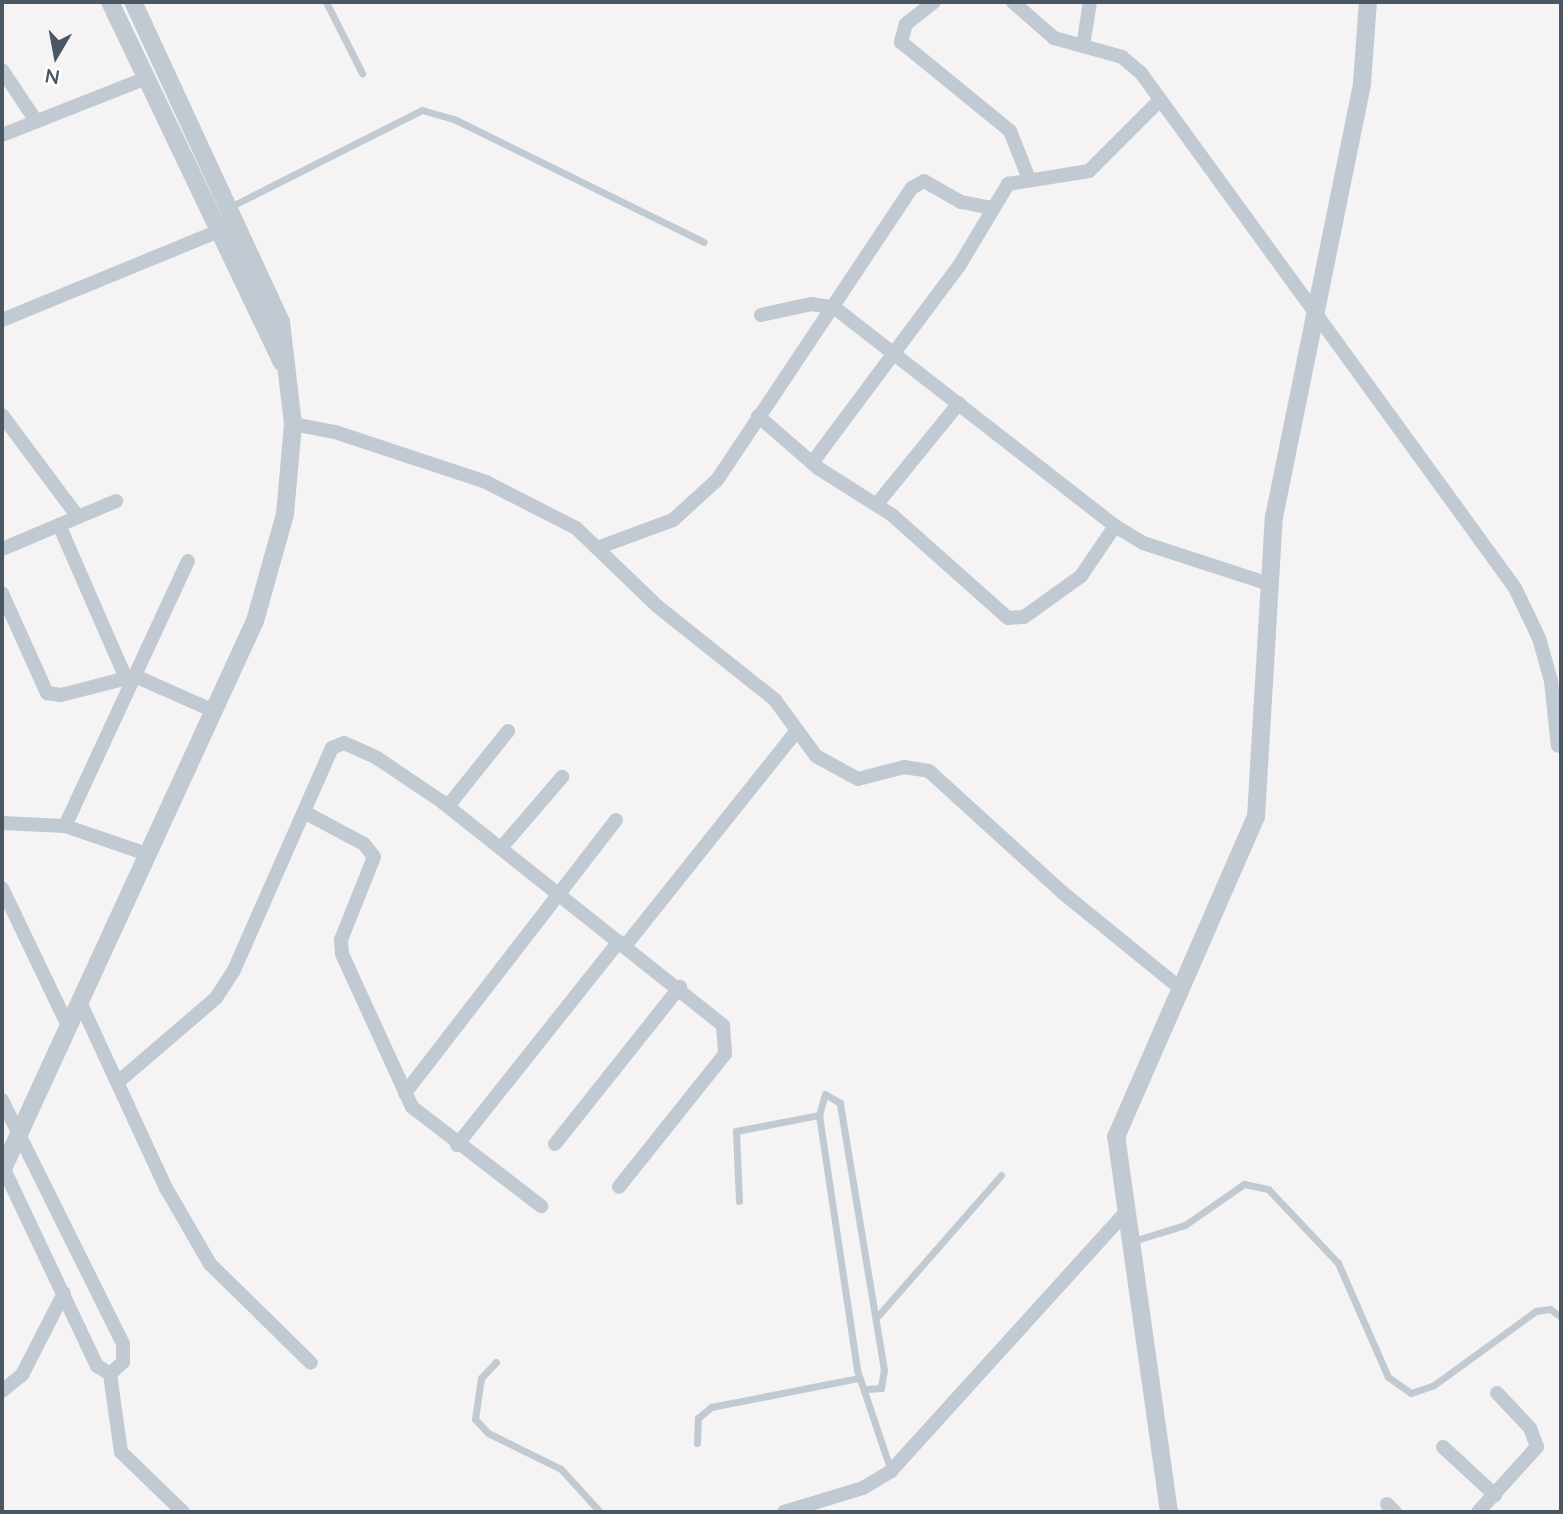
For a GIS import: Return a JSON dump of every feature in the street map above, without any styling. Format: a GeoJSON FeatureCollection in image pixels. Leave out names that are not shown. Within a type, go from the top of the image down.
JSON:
{"type":"FeatureCollection","features":[{"type":"Feature","properties":{"kind":"street"},"geometry":{"type":"LineString","coordinates":[[110,2],[284,365]]}},
{"type":"Feature","properties":{"kind":"street"},"geometry":{"type":"LineString","coordinates":[[110,1374],[97,1366],[2,1168],[214,711],[274,562],[285,514],[293,424],[275,302],[232,206],[133,2]]}},
{"type":"Feature","properties":{"kind":"street"},"geometry":{"type":"LineString","coordinates":[[933,2],[906,24],[901,42],[1010,131],[1029,179]]}},
{"type":"Feature","properties":{"kind":"street"},"geometry":{"type":"LineString","coordinates":[[1013,2],[1054,38],[1122,57],[1160,100],[1315,317],[1515,588],[1539,638],[1551,681],[1558,746]]}},
{"type":"Feature","properties":{"kind":"street"},"geometry":{"type":"LineString","coordinates":[[1083,46],[1090,2]]}},
{"type":"Feature","properties":{"kind":"street"},"geometry":{"type":"LineString","coordinates":[[1169,1512],[1116,1155],[1118,1125],[1256,817],[1266,583],[1274,517],[1362,83],[1368,2]]}},
{"type":"Feature","properties":{"kind":"street"},"geometry":{"type":"LineString","coordinates":[[2,70],[36,121]]}},
{"type":"Feature","properties":{"kind":"street"},"geometry":{"type":"LineString","coordinates":[[2,135],[147,78]]}},
{"type":"Feature","properties":{"kind":"street"},"geometry":{"type":"LineString","coordinates":[[812,463],[959,266],[1008,184],[1029,179],[1062,179],[1089,171],[1160,100]]}},
{"type":"Feature","properties":{"kind":"street"},"geometry":{"type":"LineString","coordinates":[[600,547],[650,532],[692,505],[726,468],[758,416],[835,308],[885,222],[918,183],[931,182],[961,202],[992,208]]}},
{"type":"Feature","properties":{"kind":"street"},"geometry":{"type":"LineString","coordinates":[[2,320],[219,231]]}},
{"type":"Feature","properties":{"kind":"street"},"geometry":{"type":"LineString","coordinates":[[761,315],[811,304],[835,308],[1115,526],[1143,543],[1266,583]]}},
{"type":"Feature","properties":{"kind":"street"},"geometry":{"type":"LineString","coordinates":[[877,504],[959,403]]}},
{"type":"Feature","properties":{"kind":"street"},"geometry":{"type":"LineString","coordinates":[[2,415],[78,517]]}},
{"type":"Feature","properties":{"kind":"street"},"geometry":{"type":"LineString","coordinates":[[758,416],[812,463],[877,504],[998,613],[1017,620],[1081,576],[1115,526]]}},
{"type":"Feature","properties":{"kind":"street"},"geometry":{"type":"LineString","coordinates":[[293,424],[335,432],[486,482],[576,528],[600,547],[657,606],[775,700],[795,733],[816,756],[851,777],[871,779],[904,767],[929,771],[1063,893],[1181,989]]}},
{"type":"Feature","properties":{"kind":"street"},"geometry":{"type":"LineString","coordinates":[[2,549],[116,502]]}},
{"type":"Feature","properties":{"kind":"street"},"geometry":{"type":"LineString","coordinates":[[58,525],[130,676]]}},
{"type":"Feature","properties":{"kind":"street"},"geometry":{"type":"LineString","coordinates":[[65,826],[130,676],[188,561]]}},
{"type":"Feature","properties":{"kind":"street"},"geometry":{"type":"LineString","coordinates":[[2,593],[47,693],[61,695],[130,676],[214,711]]}},
{"type":"Feature","properties":{"kind":"street"},"geometry":{"type":"LineString","coordinates":[[448,806],[508,731]]}},
{"type":"Feature","properties":{"kind":"street"},"geometry":{"type":"LineString","coordinates":[[457,1145],[795,733]]}},
{"type":"Feature","properties":{"kind":"street"},"geometry":{"type":"LineString","coordinates":[[118,1082],[216,998],[234,970],[332,748],[344,743],[406,775],[448,806],[680,987],[723,1025],[725,1054],[619,1187]]}},
{"type":"Feature","properties":{"kind":"street"},"geometry":{"type":"LineString","coordinates":[[501,849],[562,777]]}},
{"type":"Feature","properties":{"kind":"street"},"geometry":{"type":"LineString","coordinates":[[304,812],[364,844],[374,857],[346,924],[342,954],[405,1093],[426,1122],[541,1206]]}},
{"type":"Feature","properties":{"kind":"street"},"geometry":{"type":"LineString","coordinates":[[405,1093],[561,895],[616,820]]}},
{"type":"Feature","properties":{"kind":"street"},"geometry":{"type":"LineString","coordinates":[[2,823],[65,826],[147,855]]}},
{"type":"Feature","properties":{"kind":"street"},"geometry":{"type":"LineString","coordinates":[[2,888],[69,1028]]}},
{"type":"Feature","properties":{"kind":"street"},"geometry":{"type":"LineString","coordinates":[[555,1144],[680,987]]}},
{"type":"Feature","properties":{"kind":"street"},"geometry":{"type":"LineString","coordinates":[[80,1002],[166,1188],[210,1264],[311,1363]]}},
{"type":"Feature","properties":{"kind":"street"},"geometry":{"type":"LineString","coordinates":[[2,1100],[123,1344],[123,1362],[110,1374]]}},
{"type":"Feature","properties":{"kind":"street"},"geometry":{"type":"LineString","coordinates":[[785,1512],[863,1488],[891,1472],[1125,1213]]}},
{"type":"Feature","properties":{"kind":"street"},"geometry":{"type":"LineString","coordinates":[[2,1391],[22,1375],[64,1293]]}},
{"type":"Feature","properties":{"kind":"street"},"geometry":{"type":"LineString","coordinates":[[110,1374],[121,1452],[183,1512]]}},
{"type":"Feature","properties":{"kind":"street"},"geometry":{"type":"LineString","coordinates":[[1478,1512],[1537,1447],[1530,1428],[1497,1393]]}},
{"type":"Feature","properties":{"kind":"street"},"geometry":{"type":"LineString","coordinates":[[1443,1447],[1495,1495]]}},
{"type":"Feature","properties":{"kind":"lane"},"geometry":{"type":"LineString","coordinates":[[326,2],[362,73]]}},
{"type":"Feature","properties":{"kind":"lane"},"geometry":{"type":"LineString","coordinates":[[232,206],[422,110],[456,120],[704,242]]}},
{"type":"Feature","properties":{"kind":"lane"},"geometry":{"type":"LineString","coordinates":[[867,1389],[881,1388],[884,1379],[876,1318],[836,1096],[825,1094],[819,1115],[859,1378],[867,1389],[891,1472]]}},
{"type":"Feature","properties":{"kind":"lane"},"geometry":{"type":"LineString","coordinates":[[740,1201],[736,1131],[819,1115]]}},
{"type":"Feature","properties":{"kind":"lane"},"geometry":{"type":"LineString","coordinates":[[876,1318],[1001,1175]]}},
{"type":"Feature","properties":{"kind":"lane"},"geometry":{"type":"LineString","coordinates":[[1130,1242],[1176,1229],[1244,1184],[1268,1189],[1338,1264],[1388,1377],[1411,1393],[1434,1385],[1536,1311],[1550,1309],[1561,1317]]}},
{"type":"Feature","properties":{"kind":"lane"},"geometry":{"type":"LineString","coordinates":[[496,1362],[481,1378],[475,1419],[488,1433],[561,1469],[600,1512]]}},
{"type":"Feature","properties":{"kind":"lane"},"geometry":{"type":"LineString","coordinates":[[697,1443],[698,1418],[711,1407],[859,1378]]}}]}
